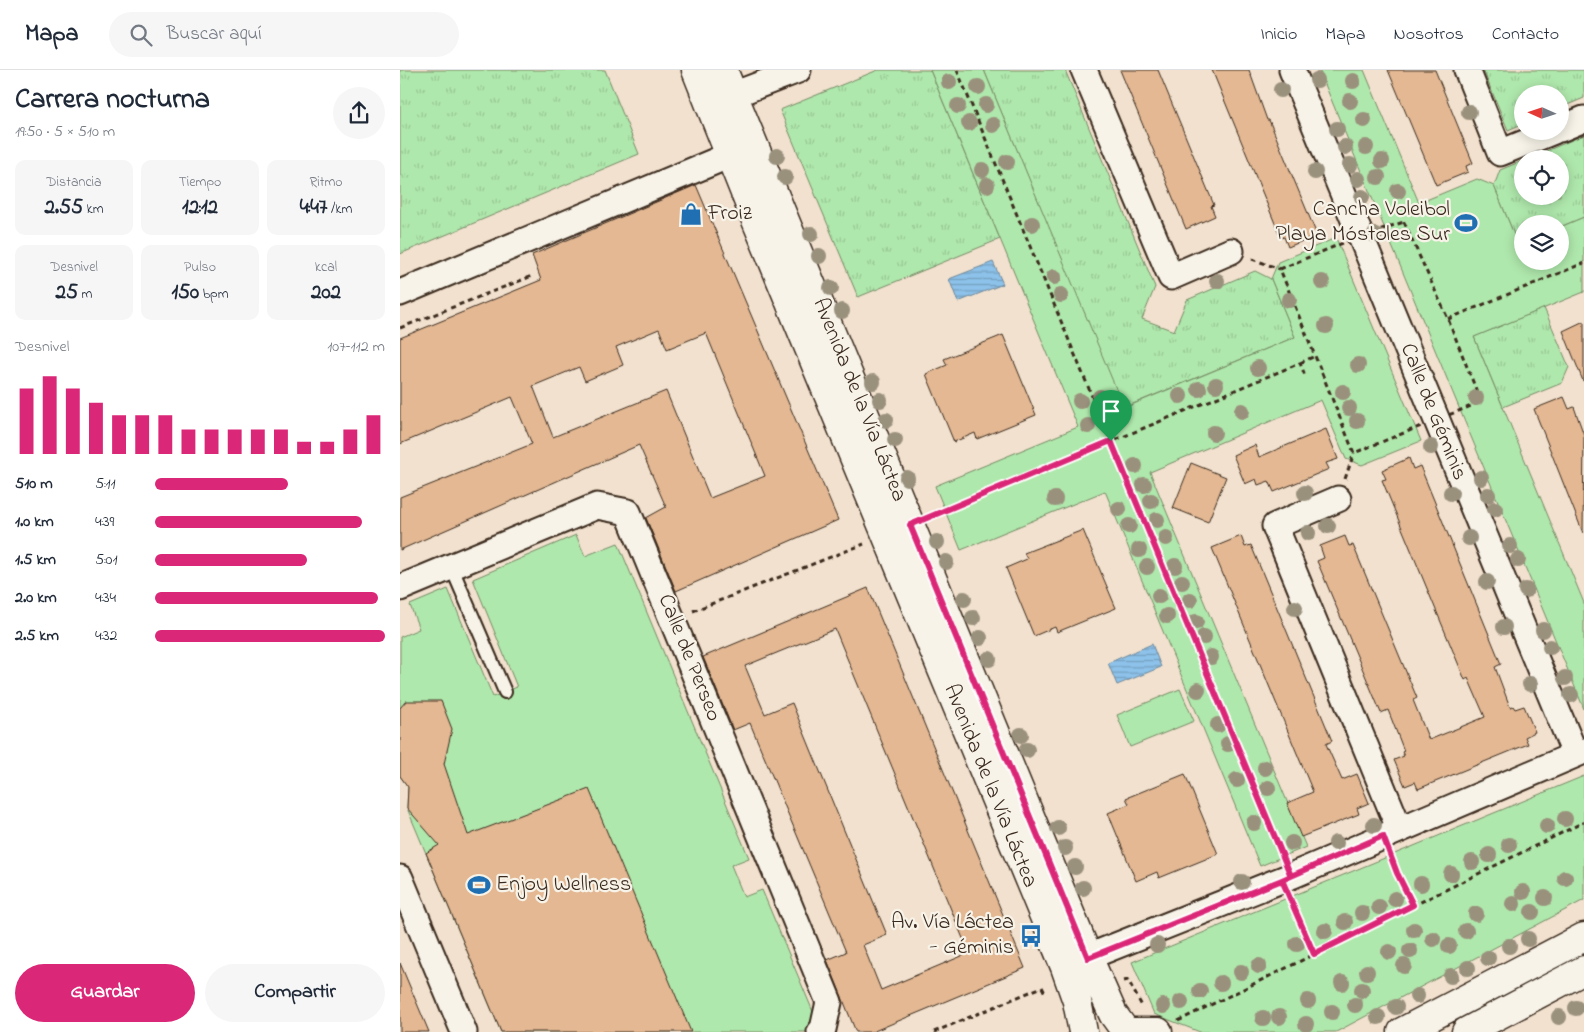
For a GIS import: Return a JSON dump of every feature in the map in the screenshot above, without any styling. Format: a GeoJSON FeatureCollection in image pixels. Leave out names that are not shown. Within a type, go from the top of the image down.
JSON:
{"type":"FeatureCollection","features":[{"type":"Feature","properties":{"kind":"street","name":"Avenida de la Vía Láctea"},"geometry":{"type":"LineString","coordinates":[[696,70],[730,154],[1113,1014],[1142,1032]]}},
{"type":"Feature","properties":{"kind":"street","name":"Avenida de la Vía Láctea"},"geometry":{"type":"LineString","coordinates":[[723,70],[1078,1000],[1083,1032]]}},
{"type":"Feature","properties":{"kind":"street"},"geometry":{"type":"LineString","coordinates":[[400,293],[730,154],[731,123],[735,99],[798,70]]}},
{"type":"Feature","properties":{"kind":"street"},"geometry":{"type":"LineString","coordinates":[[1084,70],[1171,277],[1231,251]]}},
{"type":"Feature","properties":{"kind":"street","name":"Calle de Géminis"},"geometry":{"type":"LineString","coordinates":[[1088,958],[1286,878],[1579,753],[1292,70]]}},
{"type":"Feature","properties":{"kind":"street"},"geometry":{"type":"LineString","coordinates":[[1467,70],[1500,153],[1532,140]]}},
{"type":"Feature","properties":{"kind":"street"},"geometry":{"type":"LineString","coordinates":[[1569,125],[1584,119]]}},
{"type":"Feature","properties":{"kind":"street"},"geometry":{"type":"LineString","coordinates":[[1338,499],[1275,526],[1391,832]]}},
{"type":"Feature","properties":{"kind":"street","name":"Calle de Perseo"},"geometry":{"type":"LineString","coordinates":[[400,588],[597,506],[628,512],[829,1002],[823,1029],[820,1032]]}},
{"type":"Feature","properties":{"kind":"street"},"geometry":{"type":"LineString","coordinates":[[400,878],[464,1032]]}},
{"type":"Feature","properties":{"kind":"street"},"geometry":{"type":"LineString","coordinates":[[1402,1032],[1584,937]]}},
{"type":"Feature","properties":{"kind":"street"},"geometry":{"type":"LineString","coordinates":[[1466,1032],[1584,970]]}},
{"type":"Feature","properties":{"kind":"lane"},"geometry":{"type":"LineString","coordinates":[[451,566],[505,692]]}},
{"type":"Feature","properties":{"kind":"path"},"geometry":{"type":"LineString","coordinates":[[958,70],[1111,441],[1286,878],[1314,954]]}},
{"type":"Feature","properties":{"kind":"path"},"geometry":{"type":"LineString","coordinates":[[1231,251],[1280,269]]}},
{"type":"Feature","properties":{"kind":"path"},"geometry":{"type":"LineString","coordinates":[[1448,319],[1584,263]]}},
{"type":"Feature","properties":{"kind":"path"},"geometry":{"type":"LineString","coordinates":[[400,328],[532,276]]}},
{"type":"Feature","properties":{"kind":"path"},"geometry":{"type":"LineString","coordinates":[[673,618],[899,530],[1315,356]]}},
{"type":"Feature","properties":{"kind":"path"},"geometry":{"type":"LineString","coordinates":[[1300,362],[1306,378]]}},
{"type":"Feature","properties":{"kind":"path"},"geometry":{"type":"LineString","coordinates":[[1142,1032],[1314,954],[1584,822]]}},
{"type":"Feature","properties":{"kind":"path"},"geometry":{"type":"LineString","coordinates":[[1391,832],[1397,873],[1413,905]]}},
{"type":"Feature","properties":{"kind":"green space"},"geometry":{"type":"Polygon","coordinates":[[[400,70],[605,70],[639,154],[400,254],[400,70]]]}},
{"type":"Feature","properties":{"kind":"green space"},"geometry":{"type":"Polygon","coordinates":[[[878,70],[930,70],[1000,239],[858,297],[780,110],[878,70]]]}},
{"type":"Feature","properties":{"kind":"green space"},"geometry":{"type":"Polygon","coordinates":[[[930,70],[984,70],[1124,408],[1295,337],[1271,279],[1278,262],[1336,238],[1421,441],[1362,465],[1346,459],[1321,400],[1150,472],[1306,847],[1260,866],[1105,491],[961,550],[935,486],[1078,427],[930,70]]]}},
{"type":"Feature","properties":{"kind":"green space"},"geometry":{"type":"Polygon","coordinates":[[[984,70],[1065,70],[1155,287],[1142,319],[1174,331],[1187,300],[1255,271],[1271,279],[1295,337],[1123,408],[984,70]]]}},
{"type":"Feature","properties":{"kind":"green space"},"geometry":{"type":"Polygon","coordinates":[[[1319,70],[1364,70],[1419,203],[1477,179],[1494,186],[1514,234],[1514,270],[1569,270],[1569,223],[1584,217],[1584,292],[1474,337],[1584,603],[1584,709],[1319,70]]]}},
{"type":"Feature","properties":{"kind":"green space"},"geometry":{"type":"Polygon","coordinates":[[[1483,70],[1584,70],[1584,98],[1569,104],[1569,85],[1514,85],[1514,127],[1508,130],[1483,70]]]}},
{"type":"Feature","properties":{"kind":"green space"},"geometry":{"type":"Polygon","coordinates":[[[1584,135],[1584,217],[1569,223],[1569,215],[1514,215],[1514,234],[1494,186],[1500,170],[1514,164],[1514,205],[1569,205],[1569,150],[1548,150],[1584,135]]]}},
{"type":"Feature","properties":{"kind":"green space"},"geometry":{"type":"Polygon","coordinates":[[[1544,308],[1569,367],[1562,383],[1503,407],[1474,337],[1544,308]]]}},
{"type":"Feature","properties":{"kind":"green space"},"geometry":{"type":"Polygon","coordinates":[[[576,535],[585,556],[618,543],[749,858],[731,865],[744,897],[762,890],[819,1026],[805,1032],[501,1032],[407,808],[408,787],[400,776],[400,637],[419,629],[410,605],[448,589],[493,697],[517,687],[473,579],[576,535]]]}},
{"type":"Feature","properties":{"kind":"green space"},"geometry":{"type":"Polygon","coordinates":[[[1180,689],[1194,721],[1130,747],[1117,715],[1180,689]]]}},
{"type":"Feature","properties":{"kind":"green space"},"geometry":{"type":"Polygon","coordinates":[[[1584,776],[1584,900],[1336,1032],[1200,1032],[1154,1014],[1132,962],[1584,776]]]}},
{"type":"Feature","properties":{"kind":"water"},"geometry":{"type":"Polygon","coordinates":[[[993,262],[1003,284],[958,302],[949,279],[993,262]]]}},
{"type":"Feature","properties":{"kind":"water"},"geometry":{"type":"Polygon","coordinates":[[[1152,644],[1161,667],[1117,685],[1108,663],[1152,644]]]}},
{"type":"Feature","properties":{"kind":"building"},"geometry":{"type":"Polygon","coordinates":[[[1120,70],[1158,70],[1214,205],[1211,206],[1215,216],[1186,229],[1120,70]]]}},
{"type":"Feature","properties":{"kind":"building"},"geometry":{"type":"Polygon","coordinates":[[[1212,70],[1249,70],[1267,120],[1269,120],[1317,235],[1288,247],[1284,237],[1281,238],[1212,70]]]}},
{"type":"Feature","properties":{"kind":"building"},"geometry":{"type":"Polygon","coordinates":[[[1388,70],[1435,70],[1473,163],[1466,166],[1468,172],[1436,185],[1388,70]]]}},
{"type":"Feature","properties":{"kind":"building"},"geometry":{"type":"Polygon","coordinates":[[[696,185],[838,520],[676,591],[646,518],[666,507],[639,445],[400,550],[400,497],[532,444],[512,397],[400,444],[400,338],[541,280],[532,255],[696,185]],[[659,329],[616,347],[623,365],[585,381],[579,367],[533,386],[553,437],[666,391],[710,498],[765,476],[706,333],[667,349],[659,329]]]}},
{"type":"Feature","properties":{"kind":"building"},"geometry":{"type":"Polygon","coordinates":[[[1584,321],[1584,381],[1583,381],[1563,331],[1584,321]]]}},
{"type":"Feature","properties":{"kind":"building"},"geometry":{"type":"Polygon","coordinates":[[[1003,335],[1036,415],[977,439],[975,433],[954,442],[926,374],[947,365],[944,359],[1003,335]]]}},
{"type":"Feature","properties":{"kind":"building"},"geometry":{"type":"Polygon","coordinates":[[[1564,397],[1569,409],[1574,407],[1584,435],[1583,533],[1534,409],[1564,397]]]}},
{"type":"Feature","properties":{"kind":"building"},"geometry":{"type":"Polygon","coordinates":[[[1326,429],[1338,459],[1326,463],[1329,469],[1274,492],[1269,481],[1258,485],[1256,479],[1245,484],[1233,455],[1255,445],[1259,457],[1326,429]]]}},
{"type":"Feature","properties":{"kind":"building"},"geometry":{"type":"Polygon","coordinates":[[[1409,458],[1413,469],[1420,466],[1501,664],[1495,667],[1510,707],[1513,706],[1515,709],[1524,706],[1535,732],[1525,737],[1528,744],[1418,789],[1415,782],[1405,786],[1394,760],[1404,756],[1402,752],[1404,751],[1388,710],[1381,713],[1317,561],[1324,558],[1320,546],[1345,536],[1349,546],[1353,545],[1417,698],[1413,700],[1429,740],[1485,717],[1468,678],[1465,680],[1382,480],[1386,479],[1382,470],[1409,458]]]}},
{"type":"Feature","properties":{"kind":"building"},"geometry":{"type":"Polygon","coordinates":[[[1191,463],[1226,477],[1208,522],[1173,508],[1191,463]]]}},
{"type":"Feature","properties":{"kind":"building"},"geometry":{"type":"Polygon","coordinates":[[[1083,530],[1116,608],[1057,632],[1055,627],[1034,636],[1006,568],[1027,559],[1024,553],[1083,530]]]}},
{"type":"Feature","properties":{"kind":"building"},"geometry":{"type":"Polygon","coordinates":[[[1241,536],[1245,547],[1251,545],[1328,731],[1332,741],[1326,744],[1342,780],[1357,774],[1369,803],[1357,808],[1359,814],[1301,837],[1287,803],[1313,792],[1212,548],[1241,536]]]}},
{"type":"Feature","properties":{"kind":"building"},"geometry":{"type":"Polygon","coordinates":[[[868,588],[1025,968],[872,1032],[856,1032],[827,960],[846,952],[750,723],[733,730],[703,657],[868,588]],[[835,629],[745,666],[765,714],[792,703],[887,935],[863,945],[881,990],[969,953],[835,629]]]}},
{"type":"Feature","properties":{"kind":"building"},"geometry":{"type":"Polygon","coordinates":[[[406,701],[441,701],[452,729],[444,764],[468,835],[589,789],[691,1032],[501,1032],[426,853],[439,845],[407,808],[408,787],[400,776],[400,708],[406,701]]]}},
{"type":"Feature","properties":{"kind":"building"},"geometry":{"type":"Polygon","coordinates":[[[1185,774],[1218,854],[1159,878],[1157,872],[1136,881],[1108,813],[1129,804],[1126,798],[1185,774]]]}},
{"type":"Feature","properties":{"kind":"building"},"geometry":{"type":"Polygon","coordinates":[[[400,963],[429,1032],[400,1032],[400,963]]]}},
{"type":"Feature","properties":{"kind":"place","name":"Froiz"},"geometry":{"type":"Point","coordinates":[691,214]}},
{"type":"Feature","properties":{"kind":"place","name":"Cancha Voleibol Playa Móstoles Sur"},"geometry":{"type":"Point","coordinates":[1466,223]}},
{"type":"Feature","properties":{"kind":"place","name":"Enjoy Wellness"},"geometry":{"type":"Point","coordinates":[479,885]}},
{"type":"Feature","properties":{"kind":"place","name":"Av. Vía Láctea - Géminis"},"geometry":{"type":"Point","coordinates":[1031,936]}},
{"type":"Feature","properties":{"kind":"route"},"geometry":{"type":"LineString","coordinates":[[1111,441],[910,525],[1088,958],[1282,880],[1383,836],[1397,873],[1413,905],[1314,954],[1282,880],[1291,876],[1111,441]]}}]}
